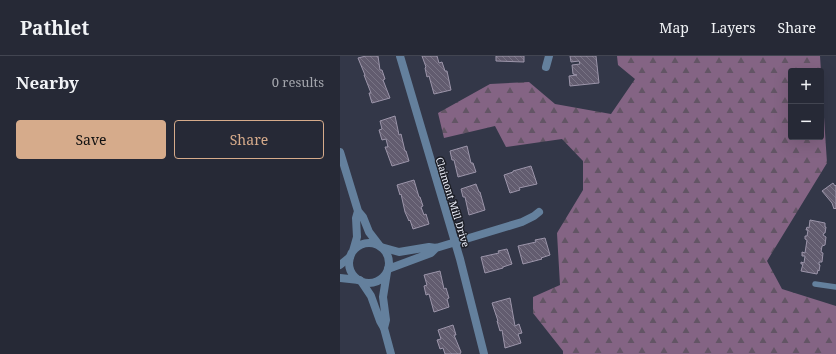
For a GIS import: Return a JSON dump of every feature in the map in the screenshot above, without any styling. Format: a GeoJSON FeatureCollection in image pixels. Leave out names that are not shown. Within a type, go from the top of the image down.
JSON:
{"type":"FeatureCollection","features":[{"type":"Feature","properties":{"kind":"street","name":"Claimont Mill Drive"},"geometry":{"type":"LineString","coordinates":[[400,56],[455,241],[484,354]]}},
{"type":"Feature","properties":{"kind":"street"},"geometry":{"type":"LineString","coordinates":[[546,67],[549,56]]}},
{"type":"Feature","properties":{"kind":"street"},"geometry":{"type":"LineString","coordinates":[[340,152],[358,211],[363,217],[368,232],[385,250],[389,259],[383,297],[386,320],[384,328]]}},
{"type":"Feature","properties":{"kind":"street"},"geometry":{"type":"LineString","coordinates":[[358,211],[356,218],[357,237],[350,262],[352,272],[360,280],[371,296],[384,328],[391,354]]}},
{"type":"Feature","properties":{"kind":"street"},"geometry":{"type":"LineString","coordinates":[[340,278],[373,282],[383,277],[388,270],[431,253],[436,248],[455,241],[522,222],[539,212]]}},
{"type":"Feature","properties":{"kind":"street"},"geometry":{"type":"LineString","coordinates":[[340,264],[360,245],[369,243],[399,252],[428,247],[436,248]]}},
{"type":"Feature","properties":{"kind":"lane"},"geometry":{"type":"LineString","coordinates":[[815,284],[836,287]]}},
{"type":"Feature","properties":{"kind":"green space"},"geometry":{"type":"Polygon","coordinates":[[[617,56],[820,56],[821,68],[788,68],[788,140],[824,140],[824,117],[827,163],[767,261],[782,289],[836,306],[836,354],[563,354],[563,351],[533,313],[533,297],[560,285],[557,233],[583,190],[583,161],[562,139],[506,147],[495,126],[444,138],[438,113],[490,84],[529,82],[555,104],[611,114],[635,79],[618,65],[617,56]]]}},
{"type":"Feature","properties":{"kind":"building"},"geometry":{"type":"Polygon","coordinates":[[[378,56],[380,70],[382,70],[385,79],[383,80],[390,98],[372,103],[369,93],[371,93],[358,58],[378,56]]]}},
{"type":"Feature","properties":{"kind":"building"},"geometry":{"type":"Polygon","coordinates":[[[422,56],[437,56],[439,63],[442,62],[445,71],[447,71],[451,90],[434,94],[429,76],[427,77],[426,67],[422,56]]]}},
{"type":"Feature","properties":{"kind":"building"},"geometry":{"type":"Polygon","coordinates":[[[496,56],[524,56],[524,62],[496,61],[496,56]]]}},
{"type":"Feature","properties":{"kind":"building"},"geometry":{"type":"Polygon","coordinates":[[[570,56],[596,56],[599,83],[570,86],[569,76],[577,75],[573,74],[572,65],[580,64],[579,61],[571,62],[570,56]]]}},
{"type":"Feature","properties":{"kind":"building"},"geometry":{"type":"Polygon","coordinates":[[[395,116],[399,135],[401,134],[409,161],[392,166],[385,147],[388,147],[386,139],[382,140],[379,130],[382,129],[380,121],[395,116]]]}},
{"type":"Feature","properties":{"kind":"building"},"geometry":{"type":"Polygon","coordinates":[[[467,146],[471,163],[473,163],[476,172],[458,177],[450,151],[467,146]]]}},
{"type":"Feature","properties":{"kind":"building"},"geometry":{"type":"Polygon","coordinates":[[[531,166],[537,184],[519,188],[520,190],[510,193],[504,175],[531,166]]]}},
{"type":"Feature","properties":{"kind":"building"},"geometry":{"type":"Polygon","coordinates":[[[414,180],[423,206],[421,207],[424,215],[426,214],[429,224],[413,229],[405,212],[401,194],[400,195],[397,185],[414,180]]]}},
{"type":"Feature","properties":{"kind":"building"},"geometry":{"type":"Polygon","coordinates":[[[833,183],[835,186],[836,185],[836,209],[834,209],[832,203],[822,191],[833,183]]]}},
{"type":"Feature","properties":{"kind":"building"},"geometry":{"type":"Polygon","coordinates":[[[476,184],[485,210],[469,215],[465,197],[463,197],[461,189],[476,184]]]}},
{"type":"Feature","properties":{"kind":"building"},"geometry":{"type":"Polygon","coordinates":[[[810,220],[825,223],[826,227],[823,235],[826,237],[825,245],[822,246],[821,252],[823,253],[822,262],[819,262],[819,271],[818,270],[817,274],[801,271],[803,264],[801,264],[801,262],[804,263],[805,256],[802,256],[802,252],[805,253],[807,240],[805,239],[805,236],[807,236],[808,230],[806,230],[807,227],[809,228],[810,220]]]}},
{"type":"Feature","properties":{"kind":"building"},"geometry":{"type":"Polygon","coordinates":[[[545,238],[550,255],[541,258],[542,259],[523,264],[518,246],[536,242],[535,240],[545,238]]]}},
{"type":"Feature","properties":{"kind":"building"},"geometry":{"type":"Polygon","coordinates":[[[507,249],[512,264],[485,273],[481,257],[499,253],[498,251],[507,249]]]}},
{"type":"Feature","properties":{"kind":"building"},"geometry":{"type":"Polygon","coordinates":[[[440,271],[444,289],[446,288],[449,298],[447,299],[449,307],[434,312],[429,294],[426,295],[424,286],[427,285],[424,275],[440,271]]]}},
{"type":"Feature","properties":{"kind":"building"},"geometry":{"type":"Polygon","coordinates":[[[510,298],[515,326],[519,324],[522,333],[518,334],[521,343],[505,348],[502,330],[500,331],[492,303],[510,298]]]}},
{"type":"Feature","properties":{"kind":"building"},"geometry":{"type":"Polygon","coordinates":[[[453,325],[456,335],[454,335],[461,352],[460,354],[445,354],[443,348],[440,349],[437,340],[441,339],[438,330],[453,325]]]}}]}
